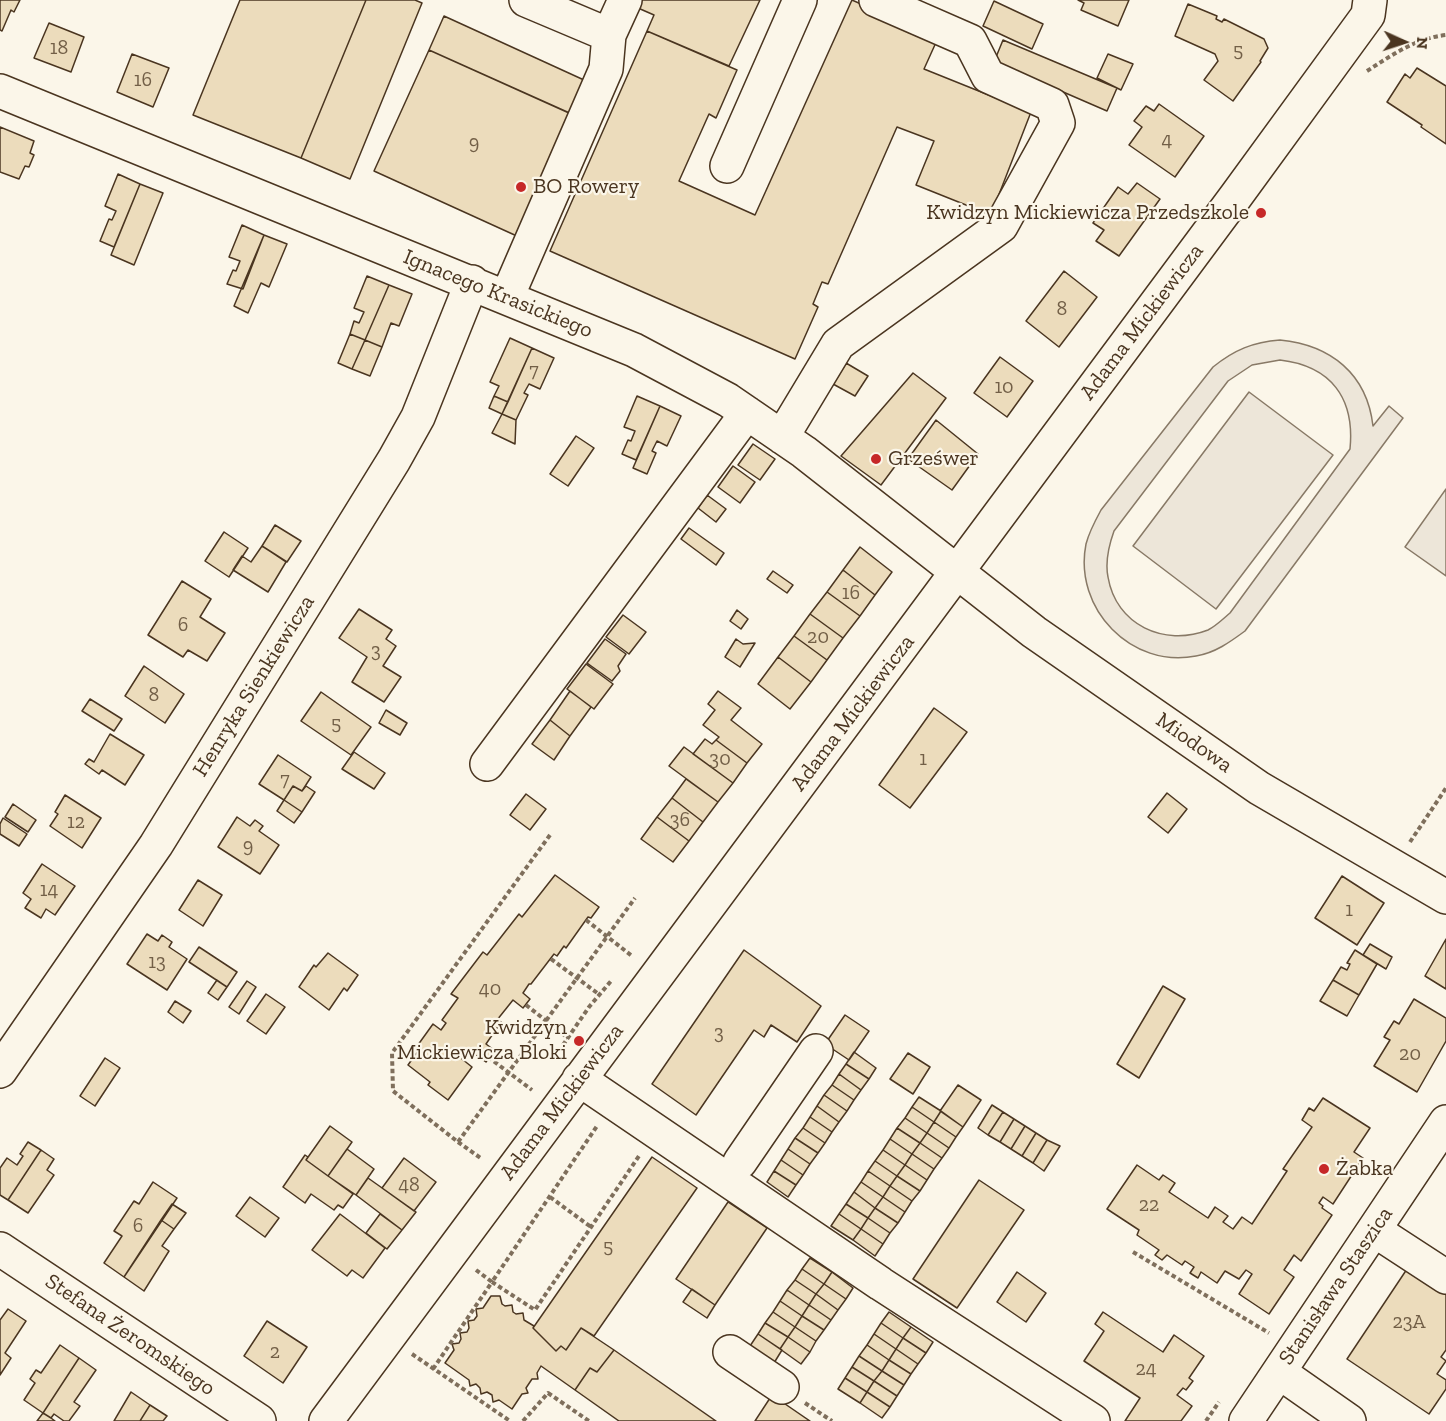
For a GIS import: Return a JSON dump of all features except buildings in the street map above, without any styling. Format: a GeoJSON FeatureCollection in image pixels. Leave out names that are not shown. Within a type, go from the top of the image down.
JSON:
{"type":"FeatureCollection","features":[{"type":"Feature","properties":{"kind":"street"},"geometry":{"type":"LineString","coordinates":[[526,0],[609,35]]}},
{"type":"Feature","properties":{"kind":"street"},"geometry":{"type":"LineString","coordinates":[[507,297],[606,69],[609,35],[625,0]]}},
{"type":"Feature","properties":{"kind":"street"},"geometry":{"type":"LineString","coordinates":[[727,166],[800,0]]}},
{"type":"Feature","properties":{"kind":"street"},"geometry":{"type":"LineString","coordinates":[[782,437],[838,344],[1001,226],[1058,123],[1052,105],[988,76],[970,41],[876,0]]}},
{"type":"Feature","properties":{"kind":"street","name":"Adama Mickiewicza"},"geometry":{"type":"LineString","coordinates":[[326,1421],[1368,15],[1370,0]]}},
{"type":"Feature","properties":{"kind":"street","name":"Ignacego Krasickiego"},"geometry":{"type":"LineString","coordinates":[[0,91],[634,350],[728,400],[782,437],[956,571]]}},
{"type":"Feature","properties":{"kind":"street","name":"Henryka Sienkiewicza"},"geometry":{"type":"LineString","coordinates":[[0,1071],[156,845],[394,460],[418,417],[472,282]]}},
{"type":"Feature","properties":{"kind":"street"},"geometry":{"type":"LineString","coordinates":[[487,764],[747,413]]}},
{"type":"Feature","properties":{"kind":"street","name":"Miodowa"},"geometry":{"type":"LineString","coordinates":[[956,571],[1034,632],[1259,788],[1446,897]]}},
{"type":"Feature","properties":{"kind":"street"},"geometry":{"type":"LineString","coordinates":[[740,1162],[816,1051]]}},
{"type":"Feature","properties":{"kind":"street"},"geometry":{"type":"LineString","coordinates":[[579,1079],[881,1284],[1093,1421]]}},
{"type":"Feature","properties":{"kind":"street","name":"Stanisława Staszica"},"geometry":{"type":"LineString","coordinates":[[1246,1421],[1446,1122]]}},
{"type":"Feature","properties":{"kind":"street"},"geometry":{"type":"LineString","coordinates":[[1374,1230],[1446,1277]]}},
{"type":"Feature","properties":{"kind":"street","name":"Stefana Żeromskiego"},"geometry":{"type":"LineString","coordinates":[[0,1249],[259,1421]]}},
{"type":"Feature","properties":{"kind":"street"},"geometry":{"type":"LineString","coordinates":[[730,1352],[782,1387]]}},
{"type":"Feature","properties":{"kind":"street"},"geometry":{"type":"LineString","coordinates":[[1279,1372],[1349,1421]]}},
{"type":"Feature","properties":{"kind":"path"},"geometry":{"type":"LineString","coordinates":[[1416,832],[1446,788]]}},
{"type":"Feature","properties":{"kind":"path"},"geometry":{"type":"LineString","coordinates":[[483,1160],[393,1091],[392,1053],[550,835]]}},
{"type":"Feature","properties":{"kind":"path"},"geometry":{"type":"LineString","coordinates":[[458,1142],[635,898]]}},
{"type":"Feature","properties":{"kind":"path"},"geometry":{"type":"LineString","coordinates":[[586,920],[632,956]]}},
{"type":"Feature","properties":{"kind":"path"},"geometry":{"type":"LineString","coordinates":[[551,958],[600,994]]}},
{"type":"Feature","properties":{"kind":"path"},"geometry":{"type":"LineString","coordinates":[[526,1005],[568,1038]]}},
{"type":"Feature","properties":{"kind":"path"},"geometry":{"type":"LineString","coordinates":[[488,1058],[532,1090]]}},
{"type":"Feature","properties":{"kind":"path"},"geometry":{"type":"LineString","coordinates":[[433,1369],[492,1282],[535,1310],[640,1155]]}},
{"type":"Feature","properties":{"kind":"path"},"geometry":{"type":"LineString","coordinates":[[550,1197],[591,1227]]}},
{"type":"Feature","properties":{"kind":"path"},"geometry":{"type":"LineString","coordinates":[[1133,1252],[1274,1336]]}},
{"type":"Feature","properties":{"kind":"path"},"geometry":{"type":"LineString","coordinates":[[406,1351],[510,1421]]}},
{"type":"Feature","properties":{"kind":"path"},"geometry":{"type":"LineString","coordinates":[[523,1421],[549,1393],[589,1421]]}},
{"type":"Feature","properties":{"kind":"shaded area"},"geometry":{"type":"Polygon","coordinates":[[[1280,340],[1315,348],[1343,365],[1363,391],[1373,426],[1389,406],[1403,418],[1245,631],[1222,647],[1203,655],[1172,658],[1150,653],[1130,643],[1112,629],[1098,611],[1089,591],[1084,568],[1086,544],[1094,522],[1213,367],[1244,348],[1280,340]],[[1280,360],[1252,365],[1228,381],[1114,531],[1107,565],[1113,594],[1121,608],[1145,628],[1175,636],[1191,635],[1208,630],[1222,620],[1230,613],[1350,449],[1351,431],[1348,414],[1336,388],[1326,377],[1298,363],[1280,360]]]}},
{"type":"Feature","properties":{"kind":"shaded area"},"geometry":{"type":"Polygon","coordinates":[[[1249,392],[1333,455],[1216,609],[1133,546],[1249,392]]]}},
{"type":"Feature","properties":{"kind":"shaded area"},"geometry":{"type":"Polygon","coordinates":[[[1446,489],[1446,576],[1405,547],[1446,489]]]}},
{"type":"Feature","properties":{"kind":"place","name":"BO Rowery"},"geometry":{"type":"Point","coordinates":[521,187]}},
{"type":"Feature","properties":{"kind":"place","name":"Kwidzyn Mickiewicza Przedszkole"},"geometry":{"type":"Point","coordinates":[1261,213]}},
{"type":"Feature","properties":{"kind":"place","name":"Grześwer"},"geometry":{"type":"Point","coordinates":[876,459]}},
{"type":"Feature","properties":{"kind":"place","name":"Kwidzyn Mickiewicza Bloki"},"geometry":{"type":"Point","coordinates":[579,1041]}},
{"type":"Feature","properties":{"kind":"place","name":"Żabka"},"geometry":{"type":"Point","coordinates":[1324,1169]}}]}
